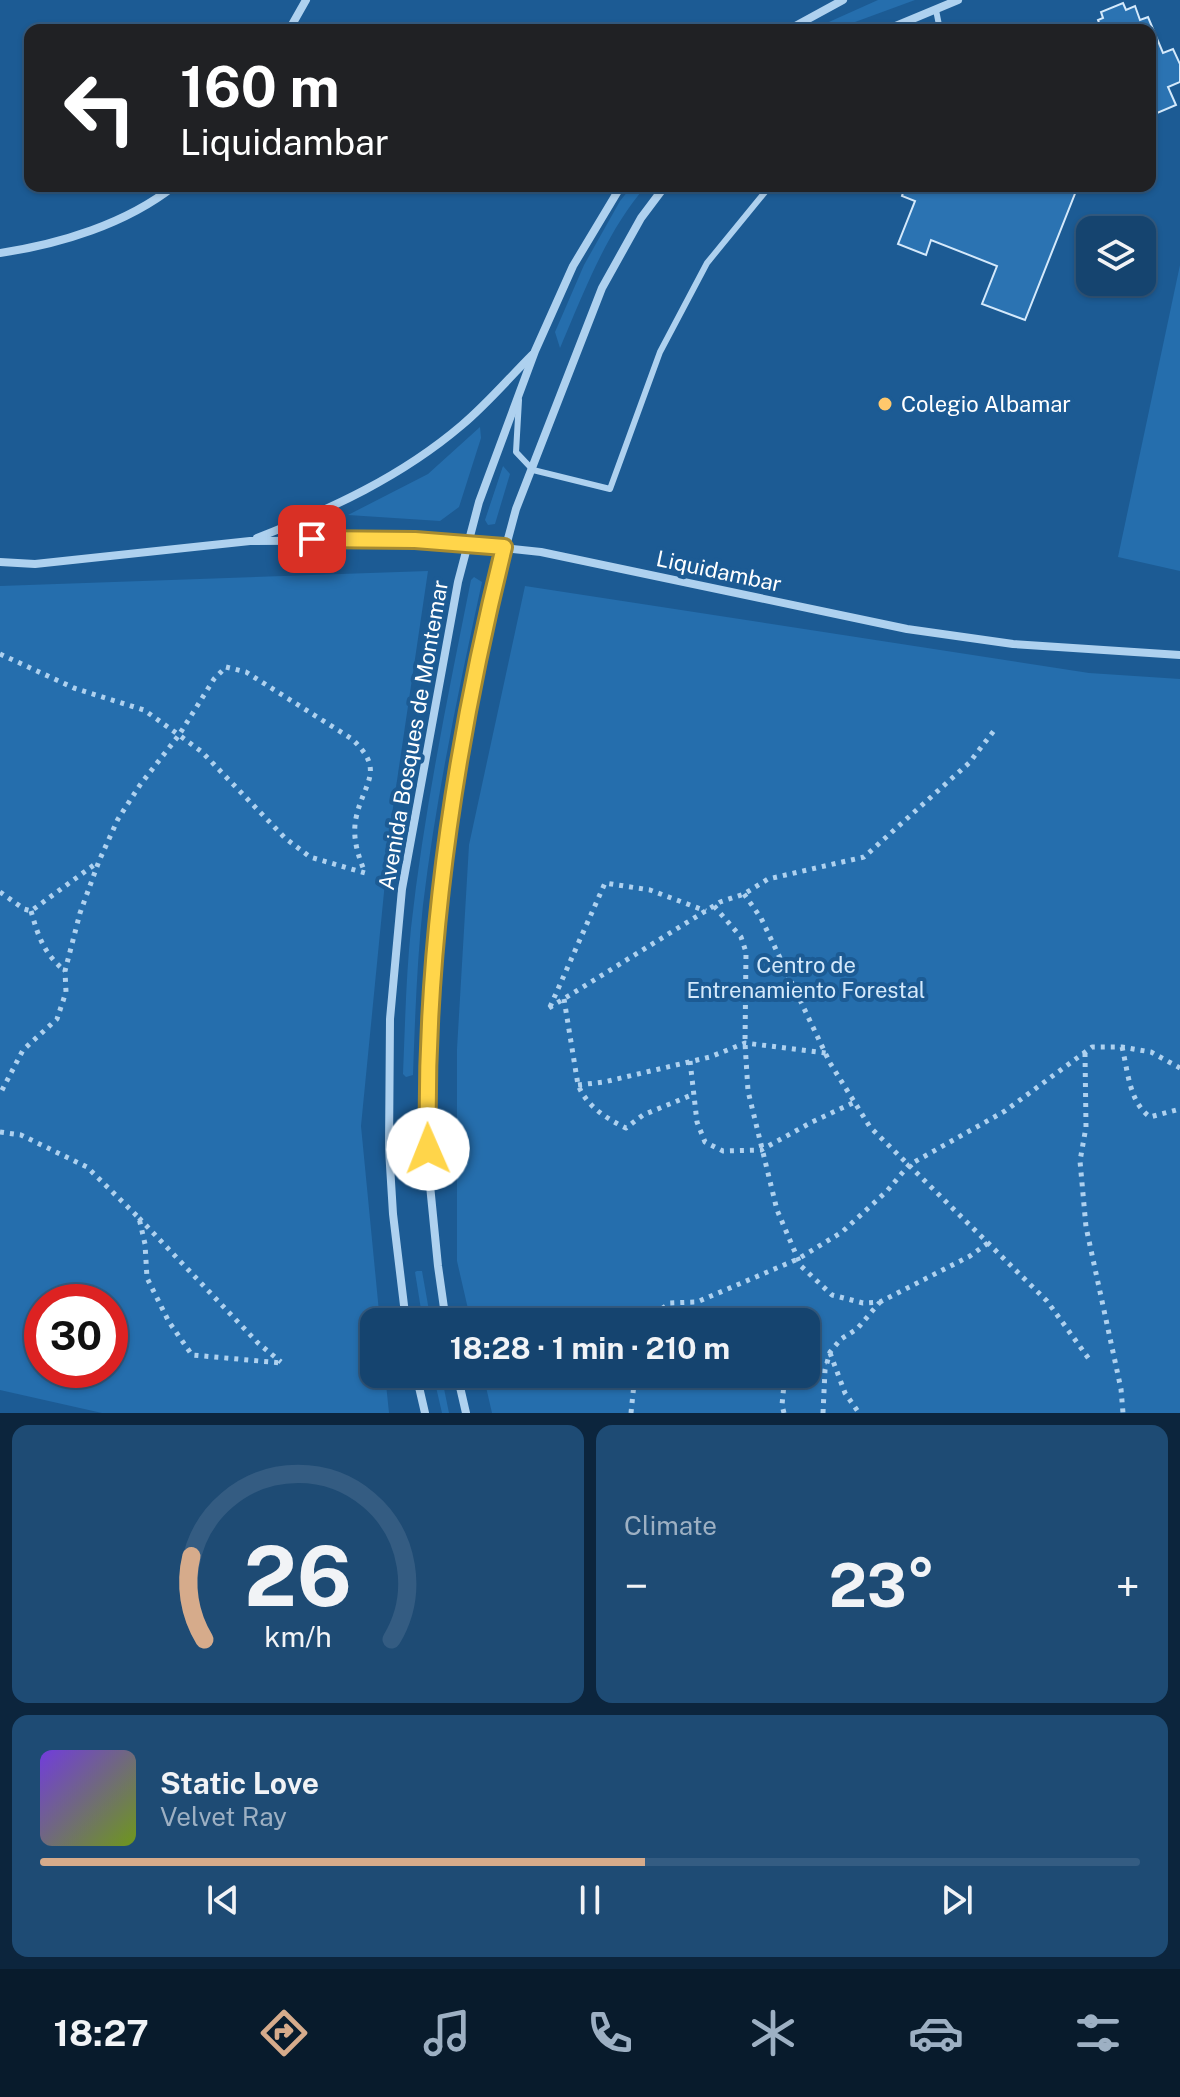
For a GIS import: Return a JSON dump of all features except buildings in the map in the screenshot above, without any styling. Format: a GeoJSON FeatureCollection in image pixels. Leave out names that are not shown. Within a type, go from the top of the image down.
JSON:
{"type":"FeatureCollection","features":[{"type":"Feature","properties":{"kind":"street"},"geometry":{"type":"LineString","coordinates":[[292,24],[306,0]]}},
{"type":"Feature","properties":{"kind":"street"},"geometry":{"type":"LineString","coordinates":[[799,24],[843,0]]}},
{"type":"Feature","properties":{"kind":"street"},"geometry":{"type":"LineString","coordinates":[[901,24],[958,0]]}},
{"type":"Feature","properties":{"kind":"street"},"geometry":{"type":"LineString","coordinates":[[0,253],[23,250],[88,231],[142,207],[165,192]]}},
{"type":"Feature","properties":{"kind":"street","name":"Avenida Bosques de Montemar"},"geometry":{"type":"LineString","coordinates":[[404,1308],[389,1149],[387,1082],[394,954],[412,826],[467,544],[479,502],[535,351],[573,266],[617,192]]}},
{"type":"Feature","properties":{"kind":"street"},"geometry":{"type":"LineString","coordinates":[[444,1308],[428,1165],[427,1104],[432,965],[447,831],[504,547],[602,288],[627,241],[661,192]]}},
{"type":"Feature","properties":{"kind":"street","name":"Liquidambar"},"geometry":{"type":"LineString","coordinates":[[250,541],[331,509],[389,478],[427,453],[464,423],[535,351]]}},
{"type":"Feature","properties":{"kind":"street","name":"Liquidambar"},"geometry":{"type":"LineString","coordinates":[[0,562],[35,564],[250,541],[406,540],[467,544],[551,554],[907,629],[1013,644],[1180,655]]}},
{"type":"Feature","properties":{"kind":"street"},"geometry":{"type":"LineString","coordinates":[[419,1388],[425,1413]]}},
{"type":"Feature","properties":{"kind":"street"},"geometry":{"type":"LineString","coordinates":[[460,1388],[466,1413]]}},
{"type":"Feature","properties":{"kind":"lane"},"geometry":{"type":"LineString","coordinates":[[936,10],[939,24]]}},
{"type":"Feature","properties":{"kind":"lane"},"geometry":{"type":"LineString","coordinates":[[519,396],[516,452],[533,470],[610,489],[660,352],[707,263],[765,192]]}},
{"type":"Feature","properties":{"kind":"path"},"geometry":{"type":"LineString","coordinates":[[0,654],[74,688],[144,710],[179,735],[202,752],[285,838],[310,857],[365,873],[355,845],[356,819],[372,769],[366,752],[352,739],[246,672],[226,667],[214,679],[179,735],[118,819],[80,913],[65,971],[66,992],[57,1019],[23,1050],[0,1094]]}},
{"type":"Feature","properties":{"kind":"path"},"geometry":{"type":"LineString","coordinates":[[706,911],[650,890],[605,883],[549,1008],[564,999],[706,911],[714,906],[744,894],[768,879],[864,857],[969,763],[996,728]]}},
{"type":"Feature","properties":{"kind":"path"},"geometry":{"type":"LineString","coordinates":[[31,911],[99,861]]}},
{"type":"Feature","properties":{"kind":"path"},"geometry":{"type":"LineString","coordinates":[[0,892],[31,911],[41,944],[51,959],[65,971]]}},
{"type":"Feature","properties":{"kind":"path"},"geometry":{"type":"LineString","coordinates":[[744,894],[761,918],[826,1053],[870,1127],[1047,1301],[1089,1359]]}},
{"type":"Feature","properties":{"kind":"path"},"geometry":{"type":"LineString","coordinates":[[714,906],[741,937],[746,952],[748,1091],[777,1210],[801,1266],[832,1295],[863,1303],[880,1302]]}},
{"type":"Feature","properties":{"kind":"path"},"geometry":{"type":"LineString","coordinates":[[564,999],[578,1085],[584,1097],[598,1111],[626,1128],[643,1115],[694,1094]]}},
{"type":"Feature","properties":{"kind":"path"},"geometry":{"type":"LineString","coordinates":[[578,1085],[604,1082],[710,1057],[745,1043],[826,1053]]}},
{"type":"Feature","properties":{"kind":"path"},"geometry":{"type":"LineString","coordinates":[[664,1308],[670,1303],[697,1302],[798,1259],[842,1232],[887,1191],[909,1165],[1005,1111],[1092,1047],[1122,1047],[1151,1052],[1180,1068]]}},
{"type":"Feature","properties":{"kind":"path"},"geometry":{"type":"LineString","coordinates":[[1122,1047],[1134,1100],[1140,1110],[1150,1117],[1180,1109]]}},
{"type":"Feature","properties":{"kind":"path"},"geometry":{"type":"LineString","coordinates":[[1085,1053],[1086,1127],[1080,1161],[1086,1227],[1121,1389],[1123,1413]]}},
{"type":"Feature","properties":{"kind":"path"},"geometry":{"type":"LineString","coordinates":[[690,1061],[697,1122],[705,1142],[723,1151],[761,1150],[855,1102]]}},
{"type":"Feature","properties":{"kind":"path"},"geometry":{"type":"LineString","coordinates":[[0,1132],[21,1135],[87,1167],[139,1218],[258,1343],[282,1363],[192,1355],[169,1322],[147,1278],[145,1244],[139,1218]]}},
{"type":"Feature","properties":{"kind":"path"},"geometry":{"type":"LineString","coordinates":[[823,1413],[827,1362],[830,1352],[841,1339],[857,1329],[880,1302],[970,1256],[988,1243]]}},
{"type":"Feature","properties":{"kind":"path"},"geometry":{"type":"LineString","coordinates":[[830,1352],[845,1393],[859,1413]]}},
{"type":"Feature","properties":{"kind":"path"},"geometry":{"type":"LineString","coordinates":[[820,1361],[827,1362]]}},
{"type":"Feature","properties":{"kind":"path"},"geometry":{"type":"LineString","coordinates":[[631,1413],[634,1388]]}},
{"type":"Feature","properties":{"kind":"path"},"geometry":{"type":"LineString","coordinates":[[784,1388],[784,1413]]}},
{"type":"Feature","properties":{"kind":"green space"},"geometry":{"type":"Polygon","coordinates":[[[878,0],[915,0],[852,24],[824,24],[878,0]]]}},
{"type":"Feature","properties":{"kind":"green space"},"geometry":{"type":"Polygon","coordinates":[[[627,192],[641,192],[608,243],[560,348],[555,332],[584,265],[627,192]]]}},
{"type":"Feature","properties":{"kind":"green space"},"geometry":{"type":"Polygon","coordinates":[[[1180,265],[1180,571],[1118,557],[1180,265]]]}},
{"type":"Feature","properties":{"kind":"green space"},"geometry":{"type":"Polygon","coordinates":[[[480,427],[481,438],[459,507],[440,521],[348,515],[428,474],[480,427]]]}},
{"type":"Feature","properties":{"kind":"green space"},"geometry":{"type":"Polygon","coordinates":[[[503,466],[510,474],[495,524],[488,525],[485,520],[503,466]]]}},
{"type":"Feature","properties":{"kind":"green space"},"geometry":{"type":"Polygon","coordinates":[[[428,571],[391,821],[361,1126],[379,1308],[360,1308],[360,1388],[386,1388],[389,1413],[102,1413],[0,1390],[0,586],[428,571]]]}},
{"type":"Feature","properties":{"kind":"green space"},"geometry":{"type":"Polygon","coordinates":[[[474,577],[482,582],[434,824],[421,926],[413,1075],[406,1077],[403,1074],[407,983],[416,884],[445,710],[474,577]]]}},
{"type":"Feature","properties":{"kind":"green space","name":"Centro de Entrenamiento Forestal"},"geometry":{"type":"Polygon","coordinates":[[[525,586],[1089,673],[1180,679],[1180,1413],[492,1413],[486,1388],[820,1388],[820,1308],[468,1308],[457,1261],[457,1049],[469,845],[525,586]]]}},
{"type":"Feature","properties":{"kind":"green space"},"geometry":{"type":"Polygon","coordinates":[[[422,1271],[429,1308],[421,1308],[415,1272],[422,1271]]]}},
{"type":"Feature","properties":{"kind":"green space"},"geometry":{"type":"Polygon","coordinates":[[[436,1388],[444,1388],[449,1413],[442,1413],[436,1388]]]}},
{"type":"Feature","properties":{"kind":"place","name":"Colegio Albamar"},"geometry":{"type":"Point","coordinates":[885,404]}},
{"type":"Feature","properties":{"kind":"route"},"geometry":{"type":"LineString","coordinates":[[312,539],[415,540],[504,547],[458,768],[438,898],[429,1031],[428,1149]]}}]}
